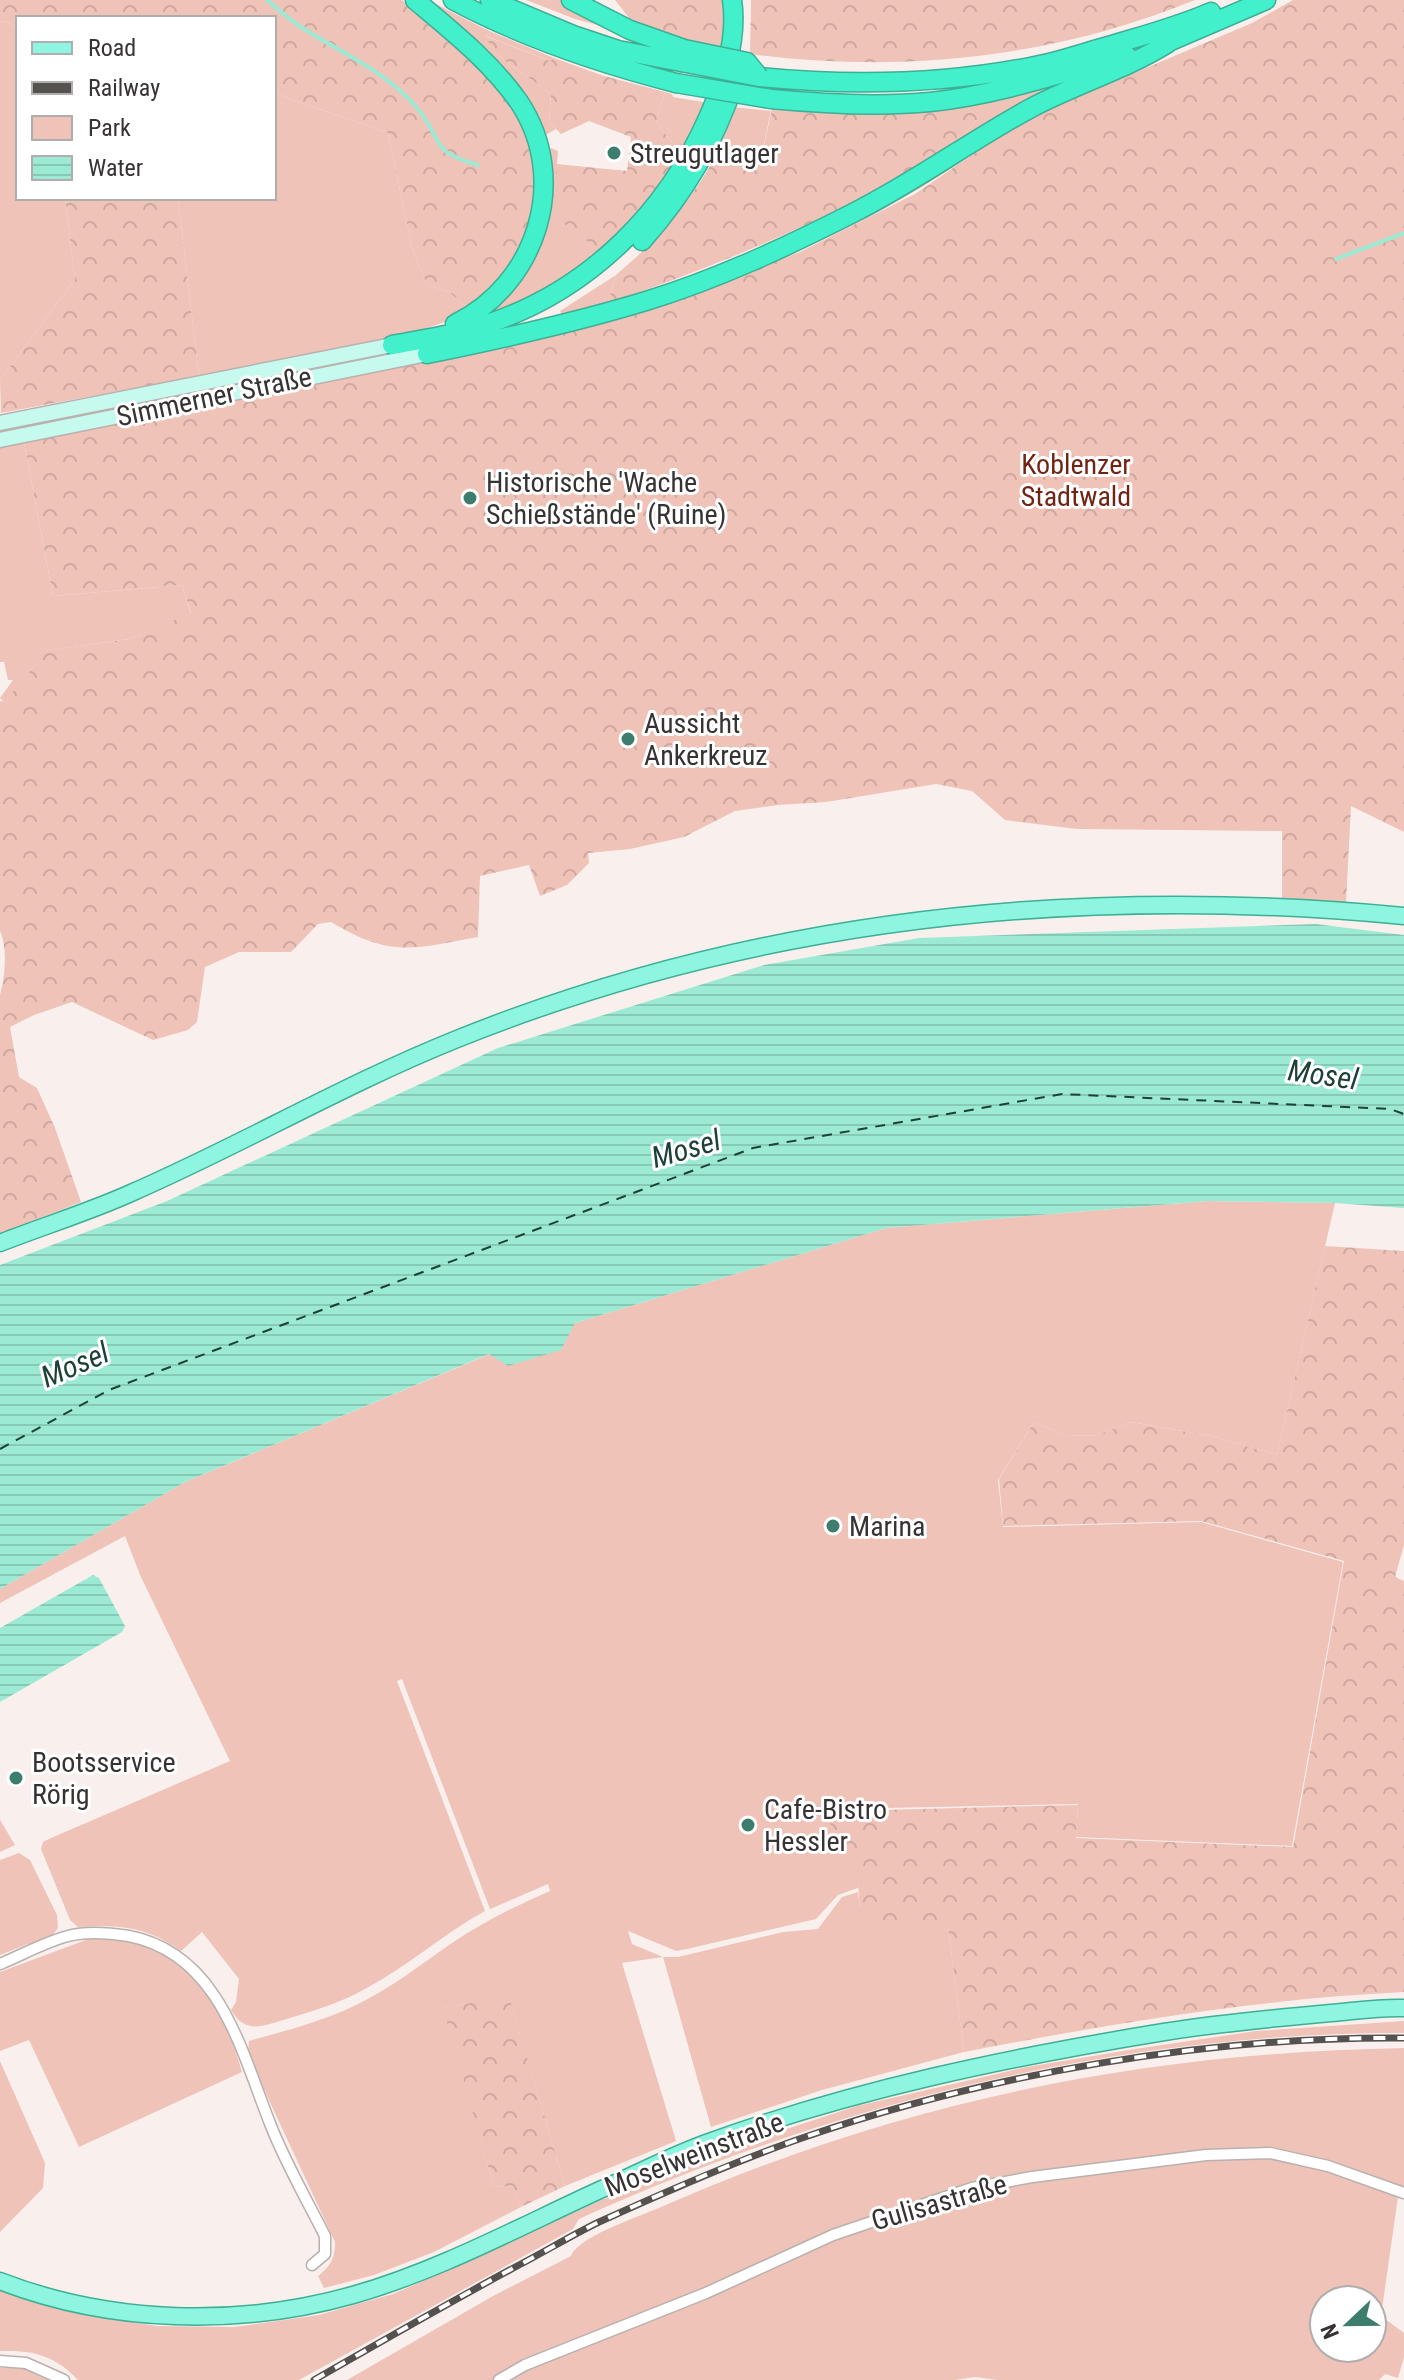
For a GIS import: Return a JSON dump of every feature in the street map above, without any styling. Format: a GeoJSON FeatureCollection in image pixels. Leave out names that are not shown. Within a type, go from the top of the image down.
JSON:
{"type":"FeatureCollection","features":[{"type":"Feature","properties":{"kind":"highway"},"geometry":{"type":"LineString","coordinates":[[392,345],[456,324],[480,312],[505,289],[523,265],[535,239],[544,197],[542,160],[534,133],[520,104],[471,47],[415,0]]}},
{"type":"Feature","properties":{"kind":"highway"},"geometry":{"type":"LineString","coordinates":[[453,0],[523,34],[619,69],[676,83],[771,99],[847,104],[931,102],[1039,80],[1168,43],[1266,0]]}},
{"type":"Feature","properties":{"kind":"highway"},"geometry":{"type":"LineString","coordinates":[[490,0],[603,45],[682,55],[768,78],[931,81],[1037,66],[1159,31],[1239,0]]}},
{"type":"Feature","properties":{"kind":"highway"},"geometry":{"type":"LineString","coordinates":[[571,0],[682,55]]}},
{"type":"Feature","properties":{"kind":"highway"},"geometry":{"type":"LineString","coordinates":[[392,345],[458,332],[528,308],[601,262],[632,233],[659,202],[683,166],[712,108],[732,44],[732,0]]}},
{"type":"Feature","properties":{"kind":"highway"},"geometry":{"type":"LineString","coordinates":[[427,354],[533,317],[572,296],[608,271],[670,210],[695,174],[725,111],[742,44],[742,0]]}},
{"type":"Feature","properties":{"kind":"highway"},"geometry":{"type":"LineString","coordinates":[[427,354],[600,314],[719,275],[858,211],[1032,107],[1147,57],[1168,43]]}},
{"type":"Feature","properties":{"kind":"main road"},"geometry":{"type":"LineString","coordinates":[[0,1243],[129,1194],[453,1040],[589,990],[748,948],[899,922],[1013,909],[1103,904],[1261,906],[1404,916]]}},
{"type":"Feature","properties":{"kind":"main road","name":"Moselweinstraße"},"geometry":{"type":"LineString","coordinates":[[0,2281],[49,2296],[137,2313],[234,2316],[314,2305],[375,2288],[426,2268],[706,2142],[832,2102],[957,2071],[1111,2041],[1236,2021],[1404,2008]]}},
{"type":"Feature","properties":{"kind":"street","name":"Simmerner Straße"},"geometry":{"type":"LineString","coordinates":[[0,423],[392,345]]}},
{"type":"Feature","properties":{"kind":"street","name":"Simmerner Straße"},"geometry":{"type":"LineString","coordinates":[[0,440],[427,354]]}},
{"type":"Feature","properties":{"kind":"street"},"geometry":{"type":"LineString","coordinates":[[0,1964],[68,1936],[113,1933],[150,1940],[179,1956],[215,1993],[238,2039],[273,2130],[325,2236],[325,2254],[312,2265]]}},
{"type":"Feature","properties":{"kind":"street","name":"Gulisastraße"},"geometry":{"type":"LineString","coordinates":[[499,2380],[525,2365],[706,2293],[833,2235],[972,2188],[1032,2177],[1206,2155],[1270,2153],[1328,2166],[1404,2193]]}},
{"type":"Feature","properties":{"kind":"street"},"geometry":{"type":"LineString","coordinates":[[0,2361],[26,2363],[64,2380]]}},
{"type":"Feature","properties":{"kind":"green space"},"geometry":{"type":"Polygon","coordinates":[[[0,0],[402,0],[482,71],[505,98],[522,127],[533,159],[534,194],[517,257],[503,277],[470,310],[449,292],[427,285],[412,248],[388,133],[276,94],[276,16],[16,16],[16,25],[0,21],[0,0]]]}},
{"type":"Feature","properties":{"kind":"green space"},"geometry":{"type":"Polygon","coordinates":[[[428,0],[487,30],[554,58],[550,61],[486,36],[496,54],[551,94],[549,122],[556,129],[542,137],[428,0]]]}},
{"type":"Feature","properties":{"kind":"green space"},"geometry":{"type":"Polygon","coordinates":[[[526,0],[564,0],[598,25],[575,19],[526,0]]]}},
{"type":"Feature","properties":{"kind":"green space"},"geometry":{"type":"Polygon","coordinates":[[[615,0],[727,0],[725,49],[693,43],[633,23],[615,0]]]}},
{"type":"Feature","properties":{"kind":"green space"},"geometry":{"type":"Polygon","coordinates":[[[751,0],[1195,0],[1087,36],[1032,48],[920,61],[863,62],[750,54],[751,0]]]}},
{"type":"Feature","properties":{"kind":"green space","name":"Koblenzer Stadtwald"},"geometry":{"type":"Polygon","coordinates":[[[1293,0],[1404,0],[1404,832],[1351,806],[1346,903],[1282,898],[1282,831],[1077,829],[1005,820],[972,791],[936,784],[826,802],[735,811],[684,837],[630,849],[588,853],[589,863],[567,885],[540,896],[529,865],[480,876],[478,937],[402,948],[370,941],[331,922],[318,924],[291,952],[239,952],[205,967],[197,1022],[188,1030],[153,1040],[72,1002],[10,1027],[19,1077],[37,1088],[81,1202],[0,1234],[0,995],[5,963],[0,931],[0,701],[5,702],[44,651],[129,639],[191,613],[182,585],[53,596],[24,442],[596,320],[602,324],[628,317],[800,252],[915,194],[1007,131],[1047,110],[1252,23],[1293,0]]]}},
{"type":"Feature","properties":{"kind":"green space"},"geometry":{"type":"Polygon","coordinates":[[[0,21],[16,25],[16,200],[65,200],[75,279],[0,380],[0,21]]]}},
{"type":"Feature","properties":{"kind":"green space"},"geometry":{"type":"Polygon","coordinates":[[[485,36],[550,61],[554,58],[604,76],[665,92],[656,122],[685,158],[606,251],[577,234],[561,219],[556,198],[557,164],[627,171],[631,137],[589,121],[561,134],[549,122],[551,94],[496,54],[485,36]]]}},
{"type":"Feature","properties":{"kind":"green space"},"geometry":{"type":"Polygon","coordinates":[[[1064,82],[1003,113],[965,140],[966,133],[979,117],[963,104],[1064,82]]]}},
{"type":"Feature","properties":{"kind":"green space"},"geometry":{"type":"Polygon","coordinates":[[[665,92],[673,97],[709,103],[685,158],[656,122],[665,92]]]}},
{"type":"Feature","properties":{"kind":"green space"},"geometry":{"type":"Polygon","coordinates":[[[276,94],[388,133],[412,248],[427,285],[449,292],[470,310],[410,334],[199,376],[178,200],[276,200],[276,94]]]}},
{"type":"Feature","properties":{"kind":"green space"},"geometry":{"type":"Polygon","coordinates":[[[963,104],[979,117],[966,133],[965,140],[922,165],[791,232],[608,303],[616,275],[660,236],[715,158],[760,163],[772,109],[821,112],[963,104]]]}},
{"type":"Feature","properties":{"kind":"green space"},"geometry":{"type":"Polygon","coordinates":[[[733,107],[771,111],[760,163],[715,158],[733,107]]]}},
{"type":"Feature","properties":{"kind":"green space"},"geometry":{"type":"Polygon","coordinates":[[[551,148],[558,151],[557,164],[606,251],[588,266],[505,313],[482,316],[551,148]]]}},
{"type":"Feature","properties":{"kind":"green space"},"geometry":{"type":"Polygon","coordinates":[[[963,156],[965,159],[886,208],[804,248],[633,315],[628,311],[963,156]]]}},
{"type":"Feature","properties":{"kind":"green space"},"geometry":{"type":"Polygon","coordinates":[[[65,200],[178,200],[199,376],[1,413],[0,380],[75,279],[65,200]]]}},
{"type":"Feature","properties":{"kind":"green space"},"geometry":{"type":"Polygon","coordinates":[[[616,275],[608,303],[562,315],[560,311],[616,275]]]}},
{"type":"Feature","properties":{"kind":"green space"},"geometry":{"type":"Polygon","coordinates":[[[24,442],[53,596],[182,585],[191,614],[129,639],[45,651],[5,703],[0,698],[13,680],[8,680],[4,662],[0,662],[0,447],[24,442]]]}},
{"type":"Feature","properties":{"kind":"green space"},"geometry":{"type":"Polygon","coordinates":[[[1207,1201],[1335,1203],[1277,1455],[1211,1436],[1131,1422],[1098,1435],[1067,1436],[1034,1422],[998,1480],[1003,1527],[1201,1522],[1343,1562],[1292,1846],[1076,1837],[1078,1804],[840,1809],[828,1813],[840,1858],[862,1857],[858,1888],[838,1895],[816,1919],[687,1949],[676,1951],[628,1931],[632,1944],[663,1957],[622,1963],[676,2141],[565,2186],[509,1997],[444,2008],[494,2187],[513,2186],[521,2207],[434,2252],[374,2275],[324,2288],[318,2276],[331,2261],[335,2242],[254,2068],[248,2051],[249,2041],[341,2012],[367,1999],[476,1928],[550,1891],[548,1884],[490,1909],[402,1679],[397,1681],[485,1911],[347,1998],[264,2025],[243,2023],[231,2010],[236,2002],[239,1979],[202,1932],[181,1951],[156,1936],[132,1929],[78,1927],[70,1920],[41,1849],[43,1842],[51,1838],[230,1761],[140,1575],[125,1536],[0,1603],[0,1589],[185,1482],[490,1354],[575,1323],[886,1228],[1207,1201]]]}},
{"type":"Feature","properties":{"kind":"green space"},"geometry":{"type":"Polygon","coordinates":[[[1325,1246],[1404,1251],[1404,1545],[1395,1577],[1404,1581],[1404,1992],[1293,2000],[1183,2014],[964,2052],[948,1927],[861,1926],[858,1883],[861,1858],[840,1858],[828,1816],[840,1811],[1078,1805],[1076,1838],[1293,1847],[1344,1561],[1201,1521],[1003,1526],[999,1479],[1034,1422],[1067,1436],[1098,1435],[1131,1422],[1211,1436],[1277,1455],[1325,1246]]]}},
{"type":"Feature","properties":{"kind":"green space"},"geometry":{"type":"Polygon","coordinates":[[[0,1820],[15,1845],[0,1852],[0,1820]]]}},
{"type":"Feature","properties":{"kind":"green space"},"geometry":{"type":"Polygon","coordinates":[[[19,1853],[30,1860],[57,1915],[58,1928],[51,1937],[35,1946],[28,1944],[0,1955],[0,1860],[19,1853]]]}},
{"type":"Feature","properties":{"kind":"green space"},"geometry":{"type":"Polygon","coordinates":[[[858,1892],[862,1926],[948,1926],[964,2052],[822,2090],[711,2127],[663,1957],[678,1957],[783,1932],[818,1929],[842,1897],[858,1892]]]}},
{"type":"Feature","properties":{"kind":"green space"},"geometry":{"type":"Polygon","coordinates":[[[91,1938],[150,1948],[173,1959],[192,1975],[221,2017],[242,2072],[79,2147],[29,2040],[0,2051],[0,1972],[91,1938]]]}},
{"type":"Feature","properties":{"kind":"green space"},"geometry":{"type":"Polygon","coordinates":[[[509,1996],[565,2186],[521,2207],[513,2186],[494,2187],[443,2008],[509,1996]]]}},
{"type":"Feature","properties":{"kind":"green space"},"geometry":{"type":"Polygon","coordinates":[[[1404,2021],[1404,2033],[1298,2036],[1192,2045],[1087,2061],[982,2082],[878,2109],[776,2141],[676,2178],[579,2219],[573,2229],[299,2380],[78,2380],[61,2365],[43,2356],[0,2351],[0,2290],[74,2312],[156,2326],[234,2327],[319,2315],[393,2294],[701,2157],[857,2106],[1027,2067],[1135,2049],[1256,2031],[1404,2021]]]}},
{"type":"Feature","properties":{"kind":"green space"},"geometry":{"type":"Polygon","coordinates":[[[1404,2048],[1404,2199],[1398,2197],[1386,2284],[1308,2284],[1308,2364],[1388,2364],[1388,2321],[1404,2333],[1404,2357],[1398,2378],[1385,2374],[1379,2380],[997,2380],[975,2377],[955,2380],[347,2380],[493,2296],[571,2256],[598,2234],[752,2170],[842,2138],[933,2111],[1116,2073],[1210,2060],[1404,2048]]]}},
{"type":"Feature","properties":{"kind":"green space"},"geometry":{"type":"Polygon","coordinates":[[[0,2061],[45,2163],[43,2188],[0,2232],[0,2061]]]}},
{"type":"Feature","properties":{"kind":"green space"},"geometry":{"type":"Polygon","coordinates":[[[18,2366],[56,2380],[0,2380],[0,2368],[18,2366]]]}},
{"type":"Feature","properties":{"kind":"water","name":"Mosel"},"geometry":{"type":"Polygon","coordinates":[[[1316,924],[1404,935],[1404,1208],[1335,1203],[1207,1201],[886,1228],[575,1323],[561,1350],[508,1366],[489,1354],[185,1482],[0,1589],[0,1265],[167,1201],[498,1048],[764,965],[919,938],[1316,924]]]}},
{"type":"Feature","properties":{"kind":"water"},"geometry":{"type":"Polygon","coordinates":[[[93,1575],[99,1578],[125,1626],[122,1632],[0,1702],[0,1628],[93,1575]]]}},
{"type":"Feature","properties":{"kind":"waterway"},"geometry":{"type":"LineString","coordinates":[[267,0],[301,27],[393,84],[418,109],[444,150],[478,165]]}},
{"type":"Feature","properties":{"kind":"waterway"},"geometry":{"type":"LineString","coordinates":[[1336,259],[1404,233]]}},
{"type":"Feature","properties":{"kind":"ferry route"},"geometry":{"type":"LineString","coordinates":[[0,1449],[109,1390],[753,1148],[1062,1094],[1390,1109],[1404,1114]]}},
{"type":"Feature","properties":{"kind":"railway"},"geometry":{"type":"LineString","coordinates":[[314,2380],[599,2222],[753,2156],[875,2115],[1024,2077],[1100,2063],[1254,2044],[1404,2038]]}},
{"type":"Feature","properties":{"kind":"place","name":"Streugutlager"},"geometry":{"type":"Point","coordinates":[614,153]}},
{"type":"Feature","properties":{"kind":"place","name":"Historische 'Wache Schießstände' (Ruine)"},"geometry":{"type":"Point","coordinates":[470,498]}},
{"type":"Feature","properties":{"kind":"place","name":"Aussicht Ankerkreuz"},"geometry":{"type":"Point","coordinates":[628,739]}},
{"type":"Feature","properties":{"kind":"place","name":"Marina"},"geometry":{"type":"Point","coordinates":[833,1526]}},
{"type":"Feature","properties":{"kind":"place","name":"Bootsservice Rörig"},"geometry":{"type":"Point","coordinates":[16,1778]}},
{"type":"Feature","properties":{"kind":"place","name":"Cafe-Bistro Hessler"},"geometry":{"type":"Point","coordinates":[748,1825]}}]}
